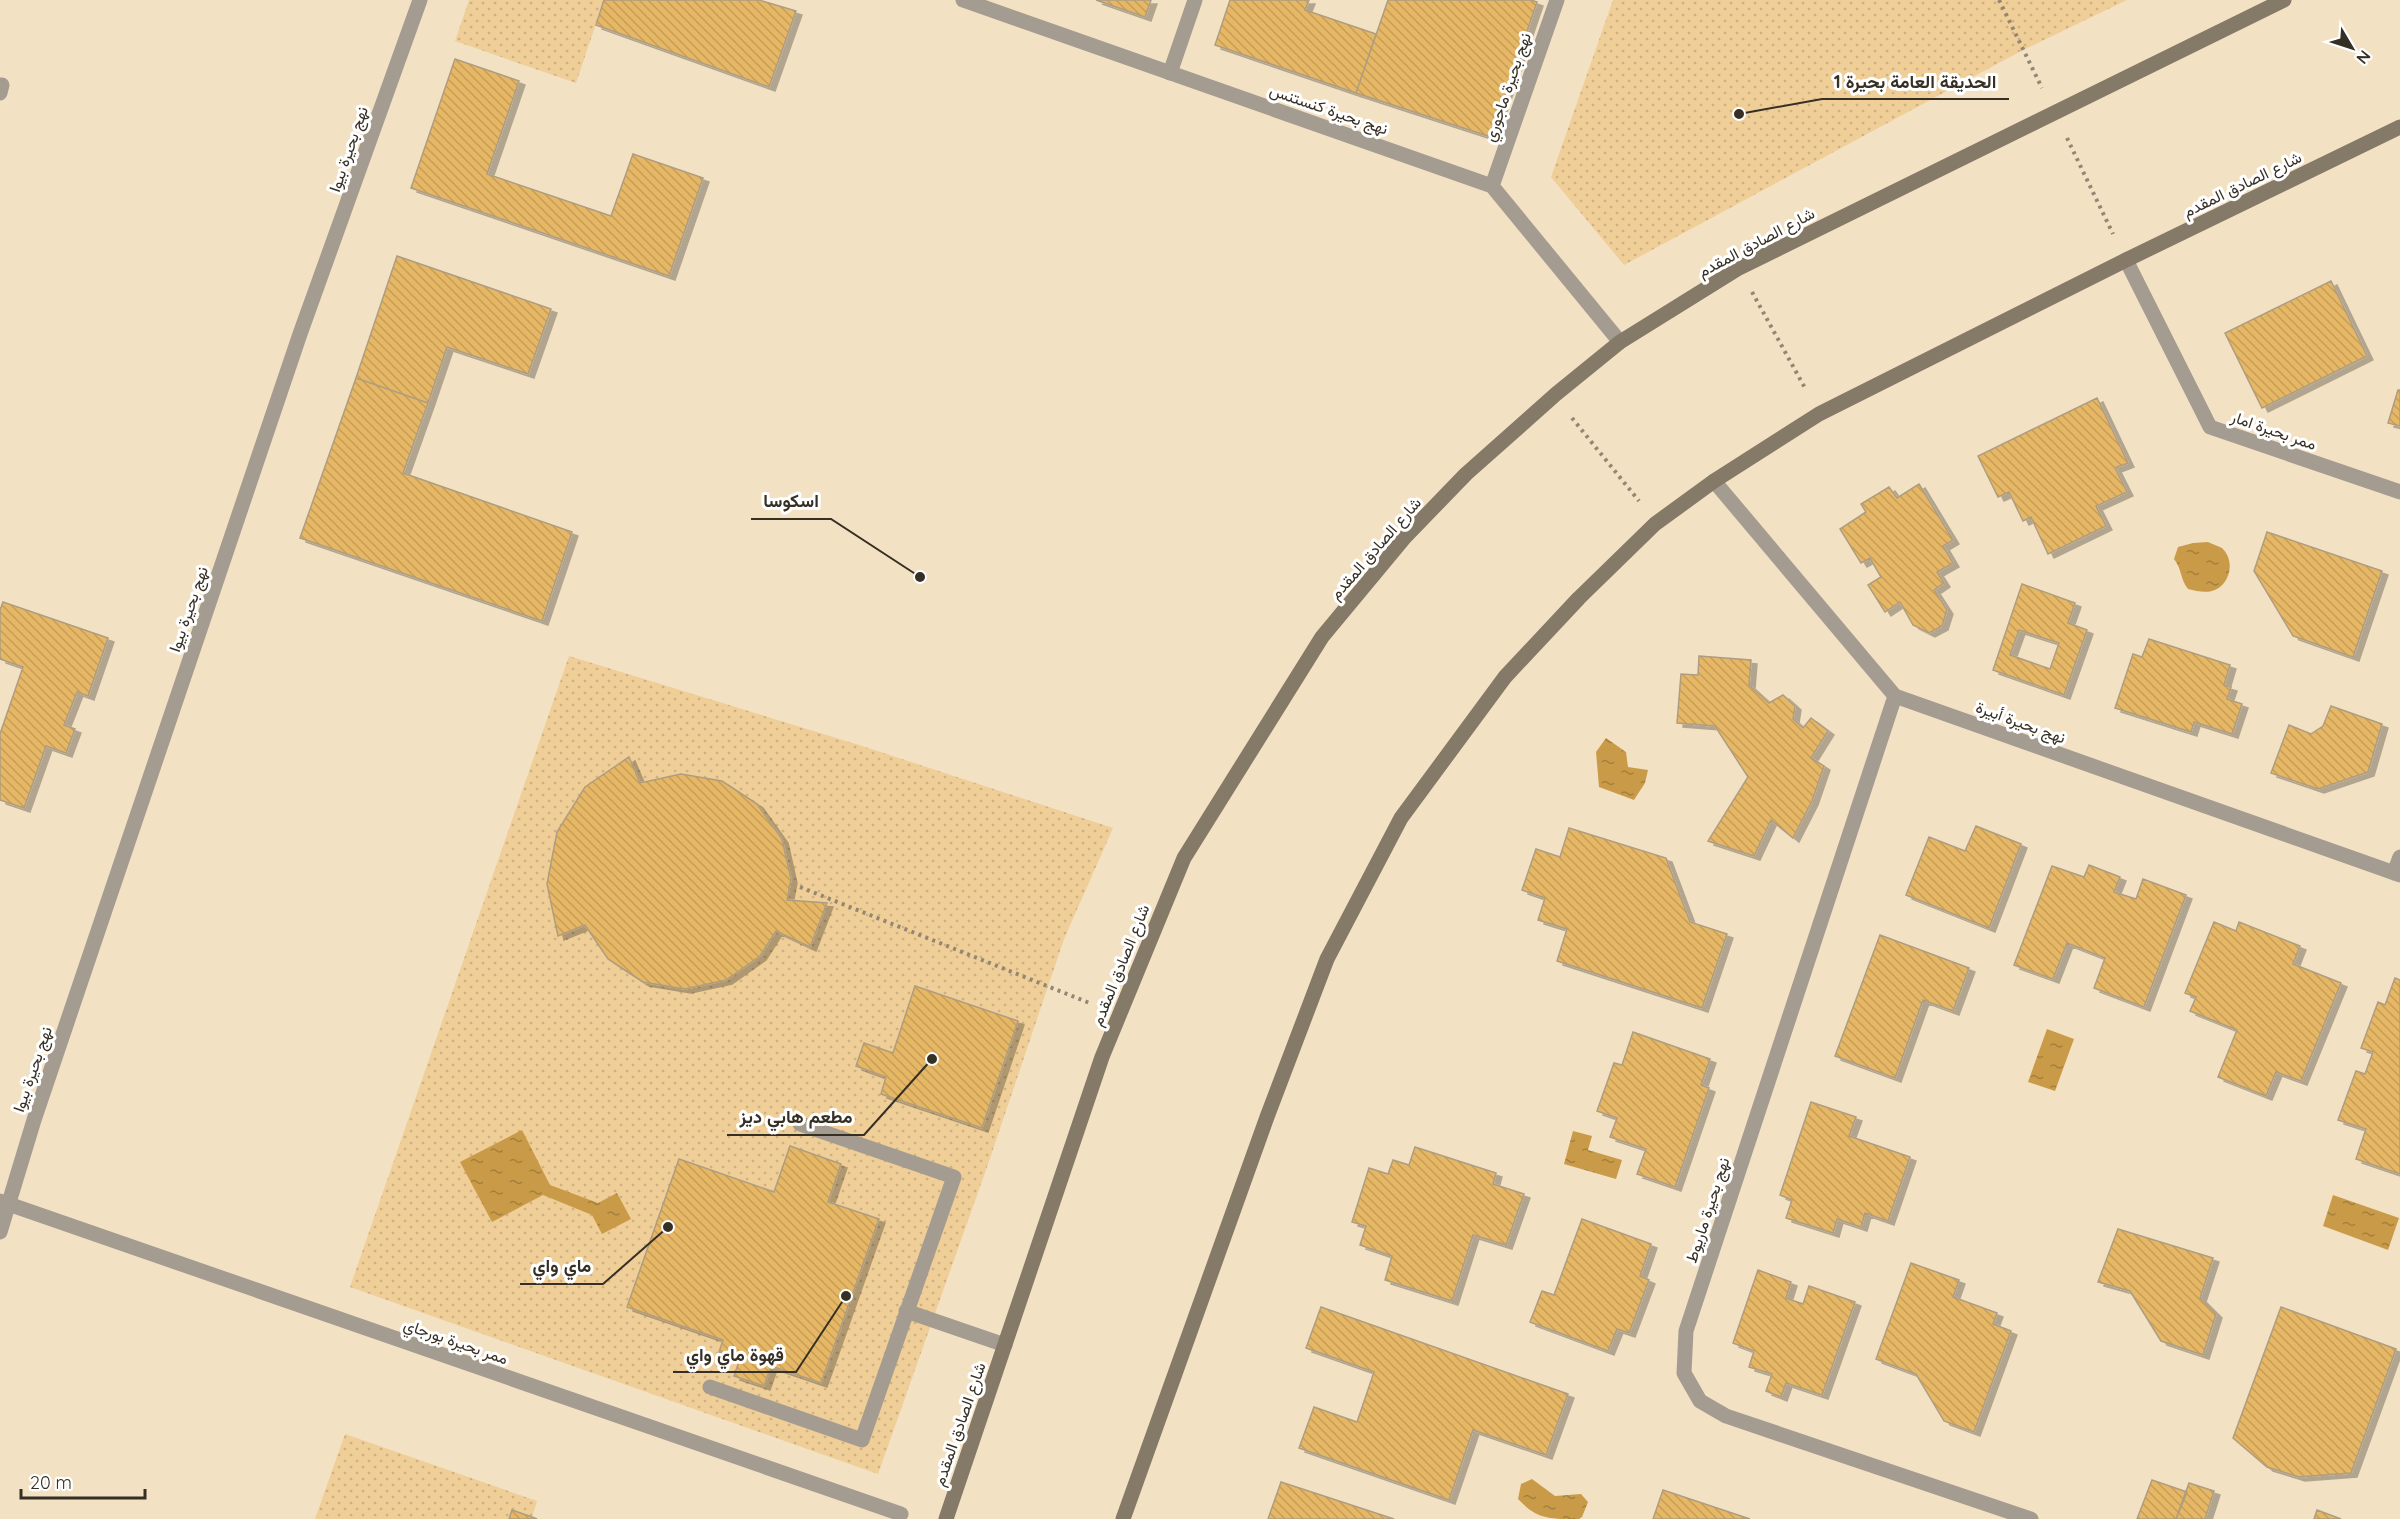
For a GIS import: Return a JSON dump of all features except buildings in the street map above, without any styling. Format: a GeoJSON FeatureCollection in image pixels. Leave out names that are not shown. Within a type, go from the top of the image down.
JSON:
{"type":"FeatureCollection","features":[{"type":"Feature","properties":{"kind":"main road","name":"شارع الصادق المقدم"},"geometry":{"type":"LineString","coordinates":[[946,1519],[1101,1057],[1184,858],[1322,637],[1405,537],[1466,474],[1556,394],[1620,342],[1739,268],[2284,0]]}},
{"type":"Feature","properties":{"kind":"main road","name":"شارع الصادق المقدم"},"geometry":{"type":"LineString","coordinates":[[1123,1519],[1267,1118],[1327,959],[1401,818],[1505,677],[1579,598],[1655,524],[1714,481],[1820,414],[2126,260],[2400,127]]}},
{"type":"Feature","properties":{"kind":"street","name":"نهج بحيرة بيوا"},"geometry":{"type":"LineString","coordinates":[[0,1232],[4,1203],[300,334],[420,0]]}},
{"type":"Feature","properties":{"kind":"street","name":"نهج بحيرة كنستنس"},"geometry":{"type":"LineString","coordinates":[[963,0],[1492,186]]}},
{"type":"Feature","properties":{"kind":"street"},"geometry":{"type":"LineString","coordinates":[[1170,73],[1195,0]]}},
{"type":"Feature","properties":{"kind":"street","name":"نهج بحيرة ماجوري"},"geometry":{"type":"LineString","coordinates":[[1492,186],[1557,0]]}},
{"type":"Feature","properties":{"kind":"street"},"geometry":{"type":"LineString","coordinates":[[0,85],[3,86],[0,93]]}},
{"type":"Feature","properties":{"kind":"street"},"geometry":{"type":"LineString","coordinates":[[1492,186],[1620,342]]}},
{"type":"Feature","properties":{"kind":"street","name":"ممر بحيرة امار"},"geometry":{"type":"LineString","coordinates":[[2126,260],[2210,427],[2400,492]]}},
{"type":"Feature","properties":{"kind":"street"},"geometry":{"type":"LineString","coordinates":[[1714,481],[1895,696]]}},
{"type":"Feature","properties":{"kind":"street","name":"نهج بحيرة أبيرة"},"geometry":{"type":"LineString","coordinates":[[1895,696],[2397,874]]}},
{"type":"Feature","properties":{"kind":"street","name":"نهج بحيرة ماريوط"},"geometry":{"type":"LineString","coordinates":[[1895,696],[1686,1331],[1684,1373],[1700,1401],[1726,1416],[2031,1519]]}},
{"type":"Feature","properties":{"kind":"street"},"geometry":{"type":"LineString","coordinates":[[2397,874],[2400,857]]}},
{"type":"Feature","properties":{"kind":"street"},"geometry":{"type":"LineString","coordinates":[[710,1388],[862,1440],[954,1177],[800,1124]]}},
{"type":"Feature","properties":{"kind":"street","name":"ممر بحيرة بورجاي"},"geometry":{"type":"LineString","coordinates":[[4,1203],[901,1514]]}},
{"type":"Feature","properties":{"kind":"street"},"geometry":{"type":"LineString","coordinates":[[906,1311],[1005,1345]]}},
{"type":"Feature","properties":{"kind":"path"},"geometry":{"type":"LineString","coordinates":[[1739,268],[1820,414]]}},
{"type":"Feature","properties":{"kind":"path"},"geometry":{"type":"LineString","coordinates":[[1556,394],[1655,524]]}},
{"type":"Feature","properties":{"kind":"path"},"geometry":{"type":"LineString","coordinates":[[800,887],[1119,1014]]}},
{"type":"Feature","properties":{"kind":"shaded area"},"geometry":{"type":"Polygon","coordinates":[[[469,0],[604,0],[576,83],[455,41],[469,0]]]}},
{"type":"Feature","properties":{"kind":"shaded area"},"geometry":{"type":"Polygon","coordinates":[[[1613,0],[2127,0],[2023,50],[1624,265],[1551,177],[1613,0]]]}},
{"type":"Feature","properties":{"kind":"shaded area"},"geometry":{"type":"Polygon","coordinates":[[[569,656],[859,745],[1113,828],[1064,939],[987,1167],[878,1474],[350,1287],[569,656]]]}},
{"type":"Feature","properties":{"kind":"shaded area"},"geometry":{"type":"Polygon","coordinates":[[[345,1434],[537,1501],[532,1517],[315,1519],[345,1434]]]}},
{"type":"Feature","properties":{"kind":"water"},"geometry":{"type":"Polygon","coordinates":[[[2208,542],[2222,548],[2226,553],[2230,566],[2227,579],[2212,591],[2188,589],[2174,559],[2178,547],[2208,542]]]}},
{"type":"Feature","properties":{"kind":"water"},"geometry":{"type":"Polygon","coordinates":[[[1606,738],[1626,752],[1628,767],[1648,770],[1645,783],[1634,800],[1599,787],[1596,752],[1606,738]]]}},
{"type":"Feature","properties":{"kind":"water"},"geometry":{"type":"Polygon","coordinates":[[[2047,1029],[2074,1039],[2055,1091],[2028,1082],[2047,1029]]]}},
{"type":"Feature","properties":{"kind":"water"},"geometry":{"type":"Polygon","coordinates":[[[522,1130],[550,1185],[598,1203],[617,1193],[631,1219],[602,1234],[592,1215],[543,1195],[492,1222],[460,1162],[522,1130]]]}},
{"type":"Feature","properties":{"kind":"water"},"geometry":{"type":"Polygon","coordinates":[[[1573,1131],[1592,1136],[1588,1150],[1622,1160],[1616,1179],[1564,1164],[1573,1131]]]}},
{"type":"Feature","properties":{"kind":"water"},"geometry":{"type":"Polygon","coordinates":[[[2333,1195],[2399,1218],[2388,1250],[2323,1226],[2333,1195]]]}},
{"type":"Feature","properties":{"kind":"water"},"geometry":{"type":"Polygon","coordinates":[[[1532,1479],[1555,1496],[1581,1494],[1588,1502],[1582,1517],[1579,1519],[1551,1518],[1531,1511],[1518,1499],[1521,1484],[1532,1479]]]}},
{"type":"Feature","properties":{"kind":"place","name":"الحديقة العامة بحيرة 1"},"geometry":{"type":"Point","coordinates":[1739,114]}},
{"type":"Feature","properties":{"kind":"place","name":"اسكوسا"},"geometry":{"type":"Point","coordinates":[920,577]}},
{"type":"Feature","properties":{"kind":"place","name":"مطعم هابي ديز"},"geometry":{"type":"Point","coordinates":[932,1059]}},
{"type":"Feature","properties":{"kind":"place","name":"ماي واي"},"geometry":{"type":"Point","coordinates":[668,1227]}},
{"type":"Feature","properties":{"kind":"place","name":"قهوة ماي واي"},"geometry":{"type":"Point","coordinates":[846,1296]}}]}
